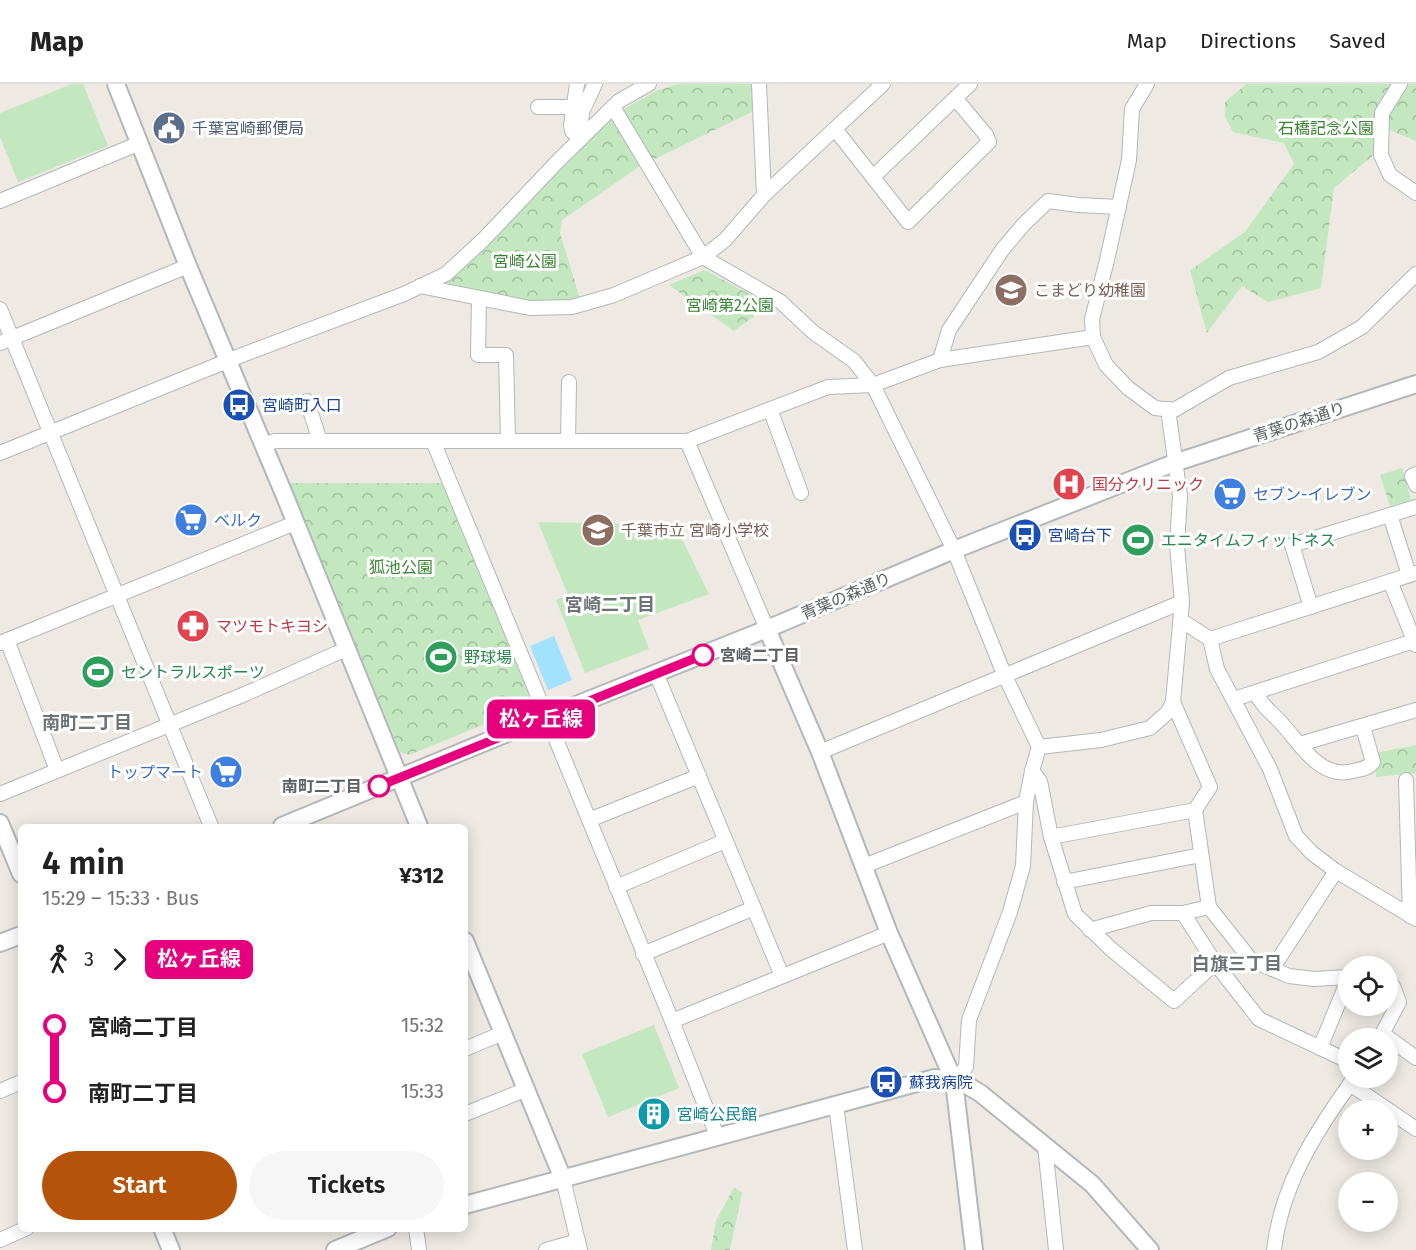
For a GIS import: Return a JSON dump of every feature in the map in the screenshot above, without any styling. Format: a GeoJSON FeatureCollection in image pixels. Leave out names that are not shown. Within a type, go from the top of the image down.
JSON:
{"type":"FeatureCollection","features":[{"type":"Feature","properties":{"kind":"street"},"geometry":{"type":"LineString","coordinates":[[116,84],[188,266],[418,824]]}},
{"type":"Feature","properties":{"kind":"street"},"geometry":{"type":"LineString","coordinates":[[577,84],[571,125],[572,131],[580,139]]}},
{"type":"Feature","properties":{"kind":"street"},"geometry":{"type":"LineString","coordinates":[[580,139],[582,112],[595,84]]}},
{"type":"Feature","properties":{"kind":"street"},"geometry":{"type":"LineString","coordinates":[[0,453],[446,274],[483,240],[619,101],[649,84]]}},
{"type":"Feature","properties":{"kind":"street"},"geometry":{"type":"LineString","coordinates":[[759,84],[764,195]]}},
{"type":"Feature","properties":{"kind":"street"},"geometry":{"type":"LineString","coordinates":[[420,286],[530,308],[572,307],[614,295],[703,257],[725,240],[764,195],[883,84]]}},
{"type":"Feature","properties":{"kind":"street"},"geometry":{"type":"LineString","coordinates":[[873,177],[970,84]]}},
{"type":"Feature","properties":{"kind":"street"},"geometry":{"type":"LineString","coordinates":[[1147,84],[1132,109],[1129,160],[1092,319],[1093,337],[1106,364],[1128,388],[1155,408],[1174,410],[1229,378],[1317,352],[1362,327],[1416,274]]}},
{"type":"Feature","properties":{"kind":"street"},"geometry":{"type":"LineString","coordinates":[[1400,84],[1382,113],[1381,155],[1390,175],[1416,193]]}},
{"type":"Feature","properties":{"kind":"street"},"geometry":{"type":"LineString","coordinates":[[835,129],[908,222],[990,142],[955,98]]}},
{"type":"Feature","properties":{"kind":"street"},"geometry":{"type":"LineString","coordinates":[[538,107],[572,107]]}},
{"type":"Feature","properties":{"kind":"street"},"geometry":{"type":"LineString","coordinates":[[613,107],[703,257],[781,302],[813,332],[854,361],[873,385],[954,550],[1004,674],[1039,747],[1026,802],[1023,866],[1010,912],[969,1020],[966,1067],[954,1081]]}},
{"type":"Feature","properties":{"kind":"street"},"geometry":{"type":"LineString","coordinates":[[0,201],[140,142]]}},
{"type":"Feature","properties":{"kind":"street"},"geometry":{"type":"LineString","coordinates":[[940,360],[949,330],[1002,250],[1048,201],[1119,207]]}},
{"type":"Feature","properties":{"kind":"street"},"geometry":{"type":"LineString","coordinates":[[6,341],[188,266]]}},
{"type":"Feature","properties":{"kind":"street"},"geometry":{"type":"LineString","coordinates":[[479,298],[478,355],[506,355],[508,441]]}},
{"type":"Feature","properties":{"kind":"street"},"geometry":{"type":"LineString","coordinates":[[0,309],[6,341],[50,433],[210,824]]}},
{"type":"Feature","properties":{"kind":"street"},"geometry":{"type":"LineString","coordinates":[[263,445],[275,441],[687,441],[828,387],[873,385],[940,360],[1093,337]]}},
{"type":"Feature","properties":{"kind":"street"},"geometry":{"type":"LineString","coordinates":[[568,382],[568,441]]}},
{"type":"Feature","properties":{"kind":"street","name":"青葉の森通り"},"geometry":{"type":"LineString","coordinates":[[287,824],[767,629],[954,550],[1174,463],[1416,384]]}},
{"type":"Feature","properties":{"kind":"street"},"geometry":{"type":"LineString","coordinates":[[307,400],[320,441]]}},
{"type":"Feature","properties":{"kind":"street"},"geometry":{"type":"LineString","coordinates":[[770,409],[801,493]]}},
{"type":"Feature","properties":{"kind":"street"},"geometry":{"type":"LineString","coordinates":[[1039,747],[1101,740],[1150,728],[1168,712],[1173,702],[1182,602],[1177,546],[1180,496],[1168,409]]}},
{"type":"Feature","properties":{"kind":"street"},"geometry":{"type":"LineString","coordinates":[[433,441],[672,1021],[717,1136]]}},
{"type":"Feature","properties":{"kind":"street"},"geometry":{"type":"LineString","coordinates":[[687,441],[820,752],[889,933],[954,1081],[974,1250]]}},
{"type":"Feature","properties":{"kind":"street"},"geometry":{"type":"LineString","coordinates":[[1416,474],[1412,476],[1416,485]]}},
{"type":"Feature","properties":{"kind":"street"},"geometry":{"type":"LineString","coordinates":[[1311,607],[1293,544],[1416,507]]}},
{"type":"Feature","properties":{"kind":"street"},"geometry":{"type":"LineString","coordinates":[[1210,639],[1412,574],[1390,515]]}},
{"type":"Feature","properties":{"kind":"street"},"geometry":{"type":"LineString","coordinates":[[57,770],[4,642],[295,522]]}},
{"type":"Feature","properties":{"kind":"street"},"geometry":{"type":"LineString","coordinates":[[1234,699],[1415,643],[1390,581]]}},
{"type":"Feature","properties":{"kind":"street"},"geometry":{"type":"LineString","coordinates":[[820,752],[1182,602]]}},
{"type":"Feature","properties":{"kind":"street"},"geometry":{"type":"LineString","coordinates":[[1182,621],[1210,639],[1217,669],[1270,769],[1296,836],[1312,853],[1336,871],[1413,918]]}},
{"type":"Feature","properties":{"kind":"street"},"geometry":{"type":"LineString","coordinates":[[0,794],[170,725],[346,649]]}},
{"type":"Feature","properties":{"kind":"street"},"geometry":{"type":"LineString","coordinates":[[656,673],[782,976]]}},
{"type":"Feature","properties":{"kind":"street"},"geometry":{"type":"LineString","coordinates":[[1256,693],[1261,705],[1279,720],[1316,762],[1331,773],[1347,773],[1369,767],[1373,762],[1363,727]]}},
{"type":"Feature","properties":{"kind":"street"},"geometry":{"type":"LineString","coordinates":[[1173,702],[1210,787],[1195,810],[1209,907],[1251,960],[1289,975],[1314,979],[1338,978]]}},
{"type":"Feature","properties":{"kind":"street"},"geometry":{"type":"LineString","coordinates":[[1300,744],[1416,710]]}},
{"type":"Feature","properties":{"kind":"street"},"geometry":{"type":"LineString","coordinates":[[1032,771],[1040,781],[1051,837],[1075,914],[1090,930],[1174,1001],[1215,963]]}},
{"type":"Feature","properties":{"kind":"street"},"geometry":{"type":"LineString","coordinates":[[589,820],[699,776]]}},
{"type":"Feature","properties":{"kind":"street"},"geometry":{"type":"LineString","coordinates":[[1410,789],[1413,918]]}},
{"type":"Feature","properties":{"kind":"street"},"geometry":{"type":"LineString","coordinates":[[864,866],[1026,802]]}},
{"type":"Feature","properties":{"kind":"street"},"geometry":{"type":"LineString","coordinates":[[1051,837],[1195,810]]}},
{"type":"Feature","properties":{"kind":"street"},"geometry":{"type":"LineString","coordinates":[[0,823],[18,867]]}},
{"type":"Feature","properties":{"kind":"street"},"geometry":{"type":"LineString","coordinates":[[616,887],[726,841]]}},
{"type":"Feature","properties":{"kind":"street"},"geometry":{"type":"LineString","coordinates":[[1064,882],[1201,855]]}},
{"type":"Feature","properties":{"kind":"street"},"geometry":{"type":"LineString","coordinates":[[1272,969],[1336,871]]}},
{"type":"Feature","properties":{"kind":"street"},"geometry":{"type":"LineString","coordinates":[[1090,930],[1151,913],[1183,913],[1209,907]]}},
{"type":"Feature","properties":{"kind":"street"},"geometry":{"type":"LineString","coordinates":[[643,954],[754,908]]}},
{"type":"Feature","properties":{"kind":"street"},"geometry":{"type":"LineString","coordinates":[[1183,913],[1215,963],[1258,1019],[1338,1056]]}},
{"type":"Feature","properties":{"kind":"street"},"geometry":{"type":"LineString","coordinates":[[672,1021],[889,933]]}},
{"type":"Feature","properties":{"kind":"street"},"geometry":{"type":"LineString","coordinates":[[0,943],[18,936]]}},
{"type":"Feature","properties":{"kind":"street"},"geometry":{"type":"LineString","coordinates":[[468,948],[563,1179],[579,1246],[546,1250]]}},
{"type":"Feature","properties":{"kind":"street"},"geometry":{"type":"LineString","coordinates":[[1320,1048],[1338,1003]]}},
{"type":"Feature","properties":{"kind":"street"},"geometry":{"type":"LineString","coordinates":[[468,1048],[503,1033]]}},
{"type":"Feature","properties":{"kind":"street"},"geometry":{"type":"LineString","coordinates":[[1398,1047],[1416,1058]]}},
{"type":"Feature","properties":{"kind":"street"},"geometry":{"type":"LineString","coordinates":[[468,1204],[929,1080],[954,1081],[972,1087],[1102,1194],[1150,1250]]}},
{"type":"Feature","properties":{"kind":"street"},"geometry":{"type":"LineString","coordinates":[[0,1090],[18,1083]]}},
{"type":"Feature","properties":{"kind":"street"},"geometry":{"type":"LineString","coordinates":[[1275,1250],[1280,1220],[1295,1172],[1346,1088]]}},
{"type":"Feature","properties":{"kind":"street"},"geometry":{"type":"LineString","coordinates":[[1362,1088],[1415,1127]]}},
{"type":"Feature","properties":{"kind":"street"},"geometry":{"type":"LineString","coordinates":[[468,1113],[526,1089]]}},
{"type":"Feature","properties":{"kind":"street"},"geometry":{"type":"LineString","coordinates":[[836,1105],[855,1250]]}},
{"type":"Feature","properties":{"kind":"street"},"geometry":{"type":"LineString","coordinates":[[1045,1146],[1056,1250]]}},
{"type":"Feature","properties":{"kind":"street"},"geometry":{"type":"LineString","coordinates":[[0,1240],[18,1232]]}},
{"type":"Feature","properties":{"kind":"street"},"geometry":{"type":"LineString","coordinates":[[164,1232],[171,1250]]}},
{"type":"Feature","properties":{"kind":"street"},"geometry":{"type":"LineString","coordinates":[[335,1250],[376,1232]]}},
{"type":"Feature","properties":{"kind":"street"},"geometry":{"type":"LineString","coordinates":[[417,1232],[419,1250]]}},
{"type":"Feature","properties":{"kind":"green space"},"geometry":{"type":"Polygon","coordinates":[[[72,84],[83,84],[108,146],[18,182],[0,137],[0,113],[72,84]]]}},
{"type":"Feature","properties":{"kind":"green space","name":"宮崎公園"},"geometry":{"type":"Polygon","coordinates":[[[678,84],[755,84],[756,110],[640,166],[562,220],[560,233],[580,299],[527,304],[448,287],[447,279],[608,118],[656,91],[678,84]]]}},
{"type":"Feature","properties":{"kind":"green space","name":"石橋記念公園"},"geometry":{"type":"Polygon","coordinates":[[[1246,84],[1416,84],[1416,141],[1378,125],[1376,153],[1334,188],[1321,288],[1268,302],[1242,286],[1207,333],[1190,270],[1245,232],[1294,164],[1284,143],[1233,132],[1225,117],[1225,102],[1246,84]]]}},
{"type":"Feature","properties":{"kind":"green space","name":"宮崎第2公園"},"geometry":{"type":"Polygon","coordinates":[[[705,270],[769,305],[734,331],[669,285],[705,270]]]}},
{"type":"Feature","properties":{"kind":"green space"},"geometry":{"type":"Polygon","coordinates":[[[1402,468],[1411,500],[1390,506],[1380,475],[1402,468]]]}},
{"type":"Feature","properties":{"kind":"green space","name":"狐池公園"},"geometry":{"type":"Polygon","coordinates":[[[289,483],[445,483],[533,701],[529,706],[409,755],[400,752],[289,483]]]}},
{"type":"Feature","properties":{"kind":"green space"},"geometry":{"type":"Polygon","coordinates":[[[538,522],[675,525],[709,594],[638,620],[649,649],[585,673],[556,600],[568,595],[538,522]]]}},
{"type":"Feature","properties":{"kind":"green space"},"geometry":{"type":"Polygon","coordinates":[[[1416,745],[1416,773],[1376,777],[1375,753],[1416,745]]]}},
{"type":"Feature","properties":{"kind":"green space"},"geometry":{"type":"Polygon","coordinates":[[[654,1025],[679,1088],[608,1117],[582,1054],[654,1025]]]}},
{"type":"Feature","properties":{"kind":"green space"},"geometry":{"type":"Polygon","coordinates":[[[734,1187],[742,1193],[730,1250],[711,1250],[716,1221],[734,1187]]]}},
{"type":"Feature","properties":{"kind":"water"},"geometry":{"type":"Polygon","coordinates":[[[554,636],[572,680],[548,690],[530,646],[554,636]]]}},
{"type":"Feature","properties":{"kind":"bus line","name":"松ヶ丘線"},"geometry":{"type":"LineString","coordinates":[[379,786],[703,655]]}},
{"type":"Feature","properties":{"kind":"place","name":"千葉宮崎郵便局"},"geometry":{"type":"Point","coordinates":[169,128]}},
{"type":"Feature","properties":{"kind":"place","name":"こまどり幼稚園"},"geometry":{"type":"Point","coordinates":[1011,290]}},
{"type":"Feature","properties":{"kind":"place","name":"宮崎町入口"},"geometry":{"type":"Point","coordinates":[239,405]}},
{"type":"Feature","properties":{"kind":"place","name":"国分クリニック"},"geometry":{"type":"Point","coordinates":[1069,484]}},
{"type":"Feature","properties":{"kind":"place","name":"セブン-イレブン"},"geometry":{"type":"Point","coordinates":[1230,494]}},
{"type":"Feature","properties":{"kind":"place","name":"ベルク"},"geometry":{"type":"Point","coordinates":[191,520]}},
{"type":"Feature","properties":{"kind":"place","name":"千葉市立 宮崎小学校"},"geometry":{"type":"Point","coordinates":[598,530]}},
{"type":"Feature","properties":{"kind":"place","name":"宮崎台下"},"geometry":{"type":"Point","coordinates":[1025,535]}},
{"type":"Feature","properties":{"kind":"place","name":"エニタイムフィットネス"},"geometry":{"type":"Point","coordinates":[1138,540]}},
{"type":"Feature","properties":{"kind":"place","name":"マツモトキヨシ"},"geometry":{"type":"Point","coordinates":[193,626]}},
{"type":"Feature","properties":{"kind":"place","name":"宮崎二丁目"},"geometry":{"type":"Point","coordinates":[703,655]}},
{"type":"Feature","properties":{"kind":"place","name":"野球場"},"geometry":{"type":"Point","coordinates":[441,657]}},
{"type":"Feature","properties":{"kind":"place","name":"セントラルスポーツ"},"geometry":{"type":"Point","coordinates":[98,672]}},
{"type":"Feature","properties":{"kind":"place","name":"トップマート"},"geometry":{"type":"Point","coordinates":[226,772]}},
{"type":"Feature","properties":{"kind":"place","name":"南町二丁目"},"geometry":{"type":"Point","coordinates":[379,786]}},
{"type":"Feature","properties":{"kind":"place","name":"蘇我病院"},"geometry":{"type":"Point","coordinates":[886,1082]}},
{"type":"Feature","properties":{"kind":"place","name":"宮崎公民館"},"geometry":{"type":"Point","coordinates":[654,1114]}},
{"type":"Feature","properties":{"kind":"district","name":"宮崎二丁目"},"geometry":{"type":"Point","coordinates":[610,605]}},
{"type":"Feature","properties":{"kind":"district","name":"南町二丁目"},"geometry":{"type":"Point","coordinates":[87,723]}},
{"type":"Feature","properties":{"kind":"district","name":"白旗三丁目"},"geometry":{"type":"Point","coordinates":[1237,964]}}]}
